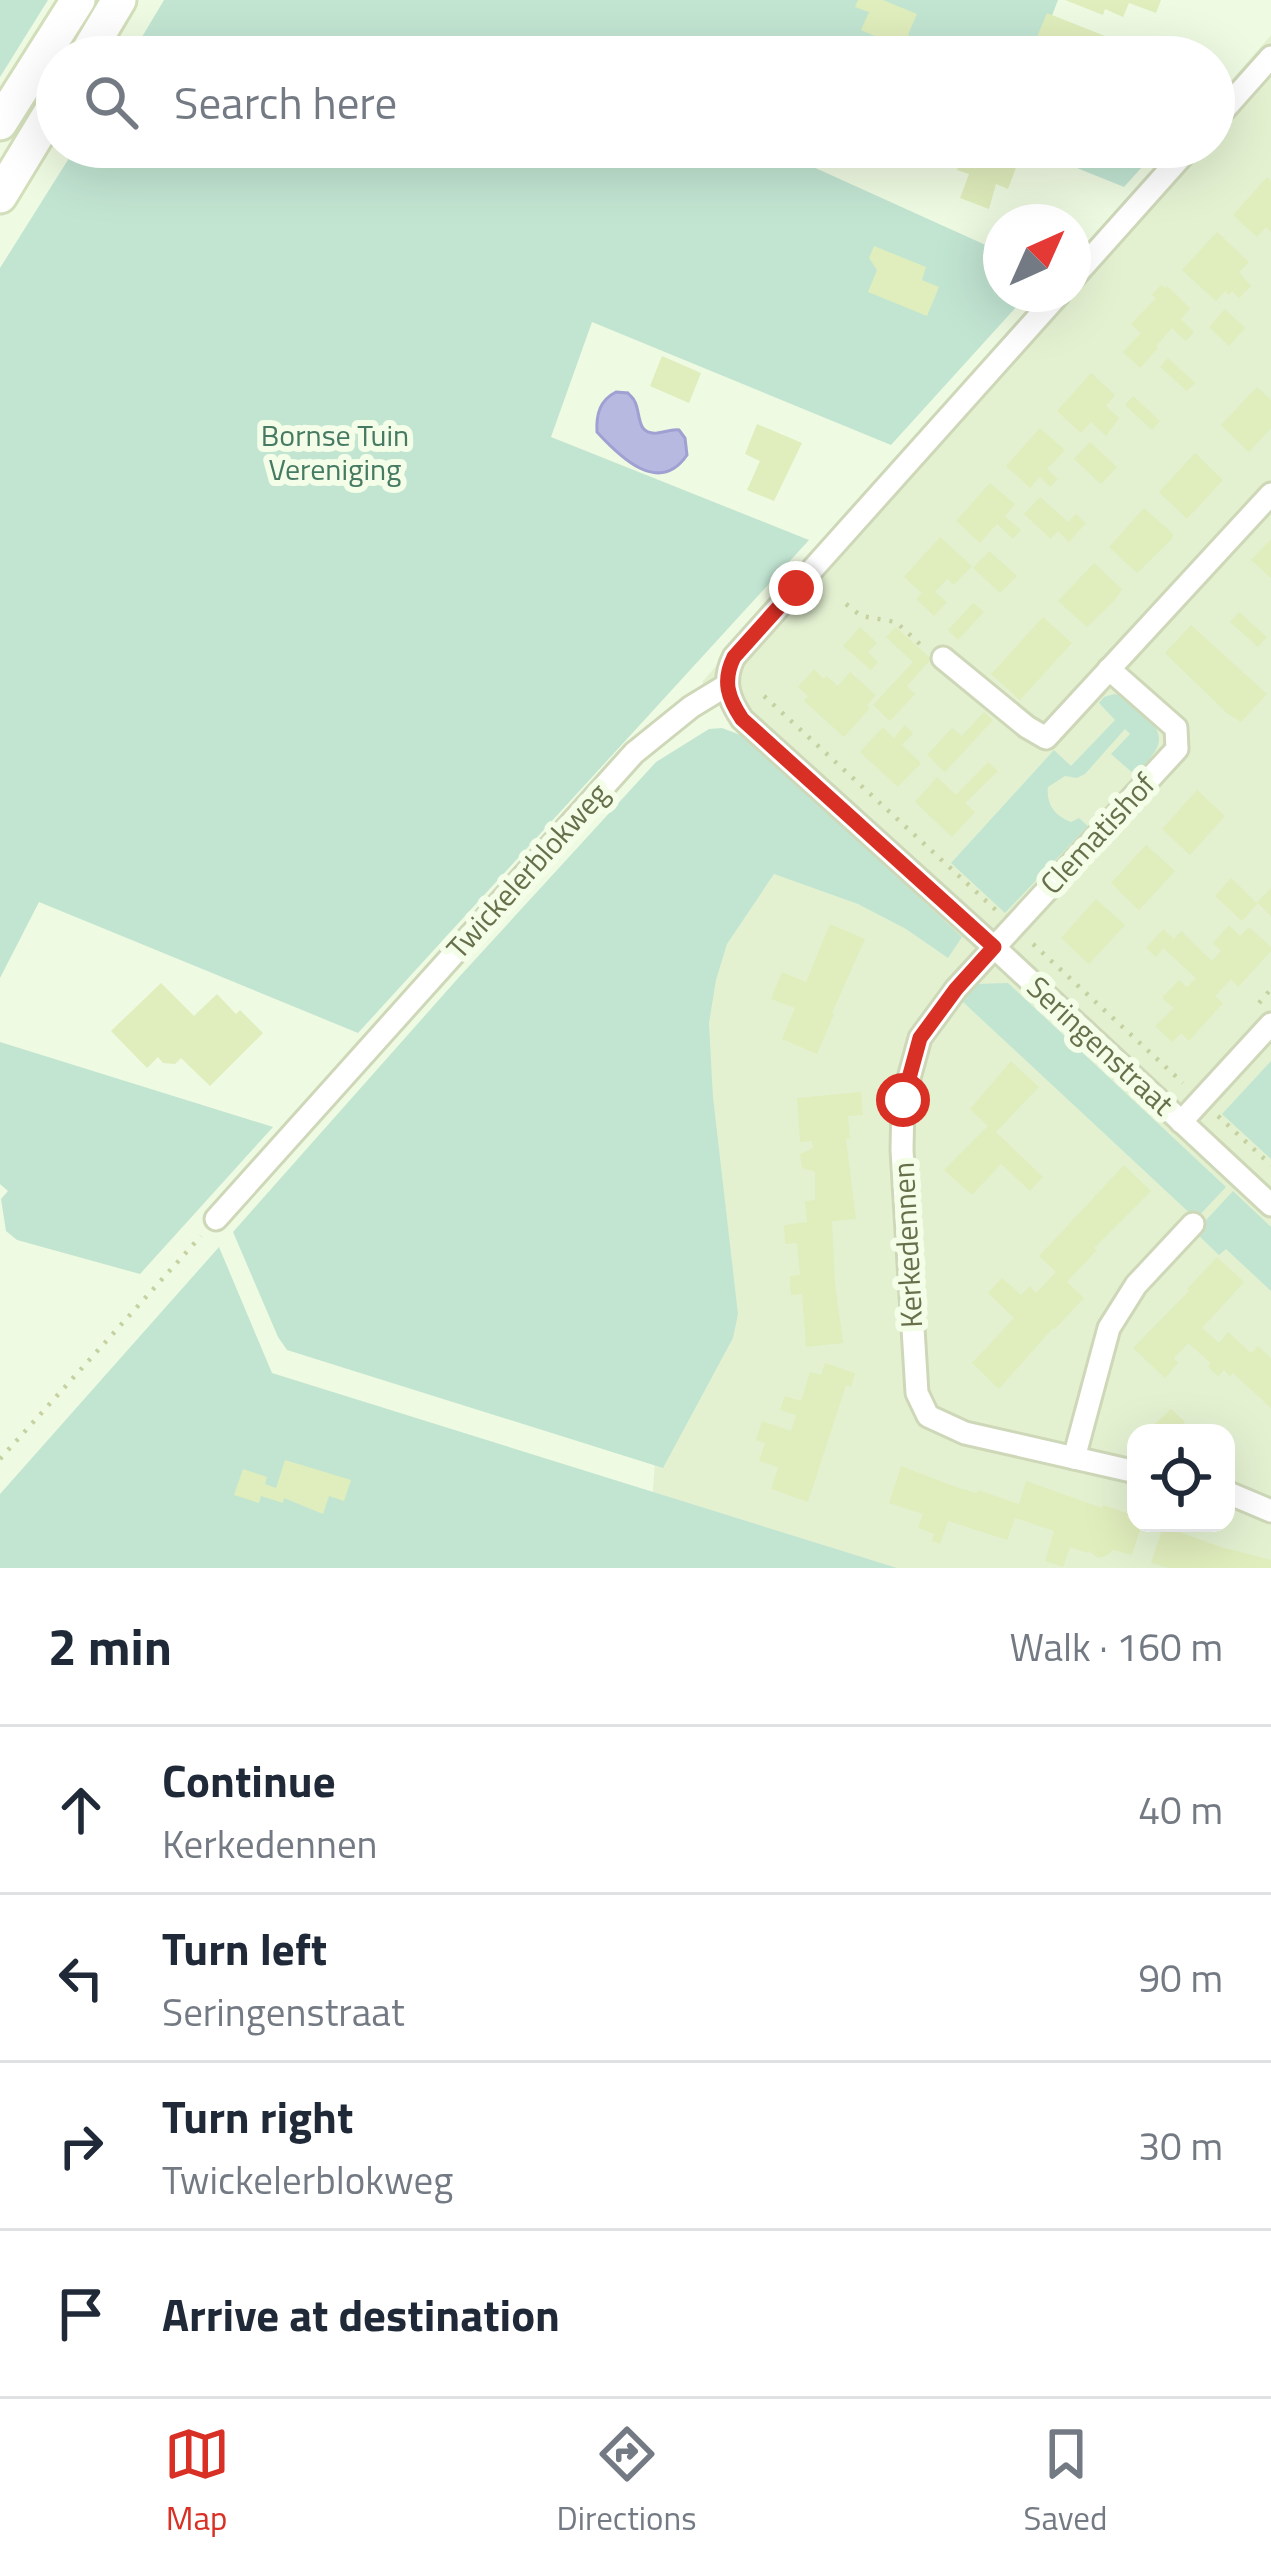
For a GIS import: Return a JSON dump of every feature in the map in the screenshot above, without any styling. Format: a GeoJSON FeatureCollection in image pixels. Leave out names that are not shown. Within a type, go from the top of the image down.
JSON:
{"type":"FeatureCollection","features":[{"type":"Feature","properties":{"kind":"main road"},"geometry":{"type":"LineString","coordinates":[[55,36],[78,0]]}},
{"type":"Feature","properties":{"kind":"main road"},"geometry":{"type":"LineString","coordinates":[[98,36],[119,0]]}},
{"type":"Feature","properties":{"kind":"main road"},"geometry":{"type":"LineString","coordinates":[[0,123],[36,66]]}},
{"type":"Feature","properties":{"kind":"main road"},"geometry":{"type":"LineString","coordinates":[[0,196],[36,137]]}},
{"type":"Feature","properties":{"kind":"street"},"geometry":{"type":"LineString","coordinates":[[1235,97],[1271,57]]}},
{"type":"Feature","properties":{"kind":"street"},"geometry":{"type":"LineString","coordinates":[[1091,258],[1171,168]]}},
{"type":"Feature","properties":{"kind":"street"},"geometry":{"type":"LineString","coordinates":[[727,686],[727,670],[734,657],[1043,312]]}},
{"type":"Feature","properties":{"kind":"street"},"geometry":{"type":"LineString","coordinates":[[943,658],[1046,738],[1271,494]]}},
{"type":"Feature","properties":{"kind":"street","name":"Clematishof"},"geometry":{"type":"LineString","coordinates":[[994,947],[1177,749],[1176,728],[1109,669]]}},
{"type":"Feature","properties":{"kind":"street","name":"Seringenstraat"},"geometry":{"type":"LineString","coordinates":[[727,686],[729,700],[742,719],[1271,1205]]}},
{"type":"Feature","properties":{"kind":"street","name":"Twickelerblokweg"},"geometry":{"type":"LineString","coordinates":[[216,1220],[634,753],[691,706],[727,686]]}},
{"type":"Feature","properties":{"kind":"street","name":"Kerkedennen"},"geometry":{"type":"LineString","coordinates":[[994,947],[920,1038],[903,1100],[916,1393],[928,1416],[965,1433],[1127,1470]]}},
{"type":"Feature","properties":{"kind":"street"},"geometry":{"type":"LineString","coordinates":[[1181,1122],[1271,1024]]}},
{"type":"Feature","properties":{"kind":"street"},"geometry":{"type":"LineString","coordinates":[[1074,1458],[1109,1328],[1136,1285],[1193,1224]]}},
{"type":"Feature","properties":{"kind":"street"},"geometry":{"type":"LineString","coordinates":[[1235,1496],[1271,1511]]}},
{"type":"Feature","properties":{"kind":"path"},"geometry":{"type":"LineString","coordinates":[[846,604],[861,616],[896,622],[924,648],[943,658]]}},
{"type":"Feature","properties":{"kind":"path"},"geometry":{"type":"LineString","coordinates":[[0,1459],[216,1220]]}},
{"type":"Feature","properties":{"kind":"shaded area"},"geometry":{"type":"Polygon","coordinates":[[[1271,35],[1271,1568],[653,1568],[651,1513],[694,972],[821,801],[702,682],[1027,312],[1091,312],[1091,240],[1154,168],[1235,168],[1235,76],[1271,35]]]}},
{"type":"Feature","properties":{"kind":"green space"},"geometry":{"type":"Polygon","coordinates":[[[0,0],[48,0],[0,77],[0,0]]]}},
{"type":"Feature","properties":{"kind":"green space"},"geometry":{"type":"Polygon","coordinates":[[[164,0],[1058,0],[1044,36],[143,36],[164,0]]]}},
{"type":"Feature","properties":{"kind":"green space","name":"Bornse Tuin Vereniging"},"geometry":{"type":"Polygon","coordinates":[[[63,168],[815,168],[983,244],[983,312],[1012,312],[891,445],[592,322],[551,437],[809,540],[358,1033],[39,902],[0,978],[0,268],[63,168]]]}},
{"type":"Feature","properties":{"kind":"green space"},"geometry":{"type":"Polygon","coordinates":[[[1077,168],[1141,168],[1124,187],[1077,168]]]}},
{"type":"Feature","properties":{"kind":"green space"},"geometry":{"type":"Polygon","coordinates":[[[1114,694],[1128,698],[1156,728],[1156,749],[1135,775],[1111,754],[1130,734],[1125,729],[1085,774],[1065,776],[1048,787],[1056,813],[1071,822],[1079,818],[1088,826],[1005,913],[951,863],[1054,750],[1071,766],[1115,720],[1099,703],[1114,694]]]}},
{"type":"Feature","properties":{"kind":"green space"},"geometry":{"type":"Polygon","coordinates":[[[722,728],[746,737],[962,937],[948,958],[858,904],[774,874],[727,944],[709,1023],[738,1314],[733,1338],[663,1468],[287,1350],[233,1232],[656,762],[709,729],[722,728]]]}},
{"type":"Feature","properties":{"kind":"green space"},"geometry":{"type":"Polygon","coordinates":[[[1008,983],[1226,1187],[1196,1219],[963,1002],[975,984],[1008,983]]]}},
{"type":"Feature","properties":{"kind":"green space"},"geometry":{"type":"Polygon","coordinates":[[[0,1042],[273,1127],[140,1274],[17,1240],[6,1231],[1,1199],[8,1191],[0,1184],[0,1042]]]}},
{"type":"Feature","properties":{"kind":"green space"},"geometry":{"type":"Polygon","coordinates":[[[1271,1061],[1271,1159],[1222,1114],[1271,1061]]]}},
{"type":"Feature","properties":{"kind":"green space"},"geometry":{"type":"Polygon","coordinates":[[[1233,1191],[1271,1227],[1271,1291],[1226,1249],[1219,1255],[1195,1232],[1233,1191]]]}},
{"type":"Feature","properties":{"kind":"green space"},"geometry":{"type":"Polygon","coordinates":[[[219,1247],[272,1373],[897,1568],[0,1568],[0,1494],[219,1247]]]}},
{"type":"Feature","properties":{"kind":"water"},"geometry":{"type":"Polygon","coordinates":[[[616,392],[634,399],[646,431],[679,430],[687,455],[676,467],[664,472],[640,468],[597,432],[600,408],[616,392]]]}},
{"type":"Feature","properties":{"kind":"building"},"geometry":{"type":"Polygon","coordinates":[[[858,0],[883,0],[917,14],[910,36],[875,36],[861,30],[869,12],[855,7],[858,0]]]}},
{"type":"Feature","properties":{"kind":"building"},"geometry":{"type":"Polygon","coordinates":[[[1065,0],[1161,0],[1156,13],[1129,3],[1123,17],[1105,9],[1103,15],[1065,0]]]}},
{"type":"Feature","properties":{"kind":"building"},"geometry":{"type":"Polygon","coordinates":[[[1047,13],[1105,36],[1037,36],[1047,13]]]}},
{"type":"Feature","properties":{"kind":"building"},"geometry":{"type":"Polygon","coordinates":[[[958,168],[1016,168],[1008,189],[996,184],[990,204],[983,207],[960,198],[969,174],[958,168]]]}},
{"type":"Feature","properties":{"kind":"building"},"geometry":{"type":"Polygon","coordinates":[[[1267,177],[1271,181],[1271,232],[1266,227],[1257,237],[1233,215],[1267,177]]]}},
{"type":"Feature","properties":{"kind":"building"},"geometry":{"type":"Polygon","coordinates":[[[1217,232],[1249,262],[1239,272],[1251,286],[1239,298],[1225,291],[1216,301],[1182,270],[1217,232]]]}},
{"type":"Feature","properties":{"kind":"building"},"geometry":{"type":"Polygon","coordinates":[[[874,246],[926,267],[922,280],[939,287],[927,316],[868,292],[877,270],[869,258],[874,246]]]}},
{"type":"Feature","properties":{"kind":"building"},"geometry":{"type":"Polygon","coordinates":[[[1161,285],[1190,308],[1181,319],[1194,332],[1186,341],[1172,328],[1140,368],[1123,352],[1141,333],[1131,324],[1156,298],[1152,295],[1161,285]]]}},
{"type":"Feature","properties":{"kind":"building"},"geometry":{"type":"Polygon","coordinates":[[[1225,309],[1245,328],[1229,346],[1209,327],[1225,309]]]}},
{"type":"Feature","properties":{"kind":"building"},"geometry":{"type":"Polygon","coordinates":[[[662,356],[701,373],[689,403],[650,386],[662,356]]]}},
{"type":"Feature","properties":{"kind":"building"},"geometry":{"type":"Polygon","coordinates":[[[1168,358],[1195,383],[1187,391],[1160,367],[1168,358]]]}},
{"type":"Feature","properties":{"kind":"building"},"geometry":{"type":"Polygon","coordinates":[[[1091,373],[1115,395],[1106,406],[1119,418],[1106,436],[1091,422],[1081,433],[1057,411],[1091,373]]]}},
{"type":"Feature","properties":{"kind":"building"},"geometry":{"type":"Polygon","coordinates":[[[1257,387],[1271,400],[1271,428],[1249,452],[1221,425],[1257,387]]]}},
{"type":"Feature","properties":{"kind":"building"},"geometry":{"type":"Polygon","coordinates":[[[1133,396],[1160,421],[1152,430],[1125,405],[1133,396]]]}},
{"type":"Feature","properties":{"kind":"building"},"geometry":{"type":"Polygon","coordinates":[[[757,424],[802,443],[774,501],[747,490],[760,461],[745,454],[757,424]]]}},
{"type":"Feature","properties":{"kind":"building"},"geometry":{"type":"Polygon","coordinates":[[[1040,428],[1065,450],[1047,469],[1058,479],[1050,487],[1040,477],[1030,488],[1006,466],[1040,428]]]}},
{"type":"Feature","properties":{"kind":"building"},"geometry":{"type":"Polygon","coordinates":[[[1090,442],[1117,467],[1101,484],[1074,459],[1090,442]]]}},
{"type":"Feature","properties":{"kind":"building"},"geometry":{"type":"Polygon","coordinates":[[[1195,453],[1223,480],[1187,519],[1159,492],[1195,453]]]}},
{"type":"Feature","properties":{"kind":"building"},"geometry":{"type":"Polygon","coordinates":[[[990,483],[1015,504],[1005,516],[1021,530],[1013,539],[997,524],[980,543],[956,521],[990,483]]]}},
{"type":"Feature","properties":{"kind":"building"},"geometry":{"type":"Polygon","coordinates":[[[1040,497],[1068,522],[1076,514],[1086,523],[1069,542],[1058,531],[1051,539],[1024,514],[1040,497]]]}},
{"type":"Feature","properties":{"kind":"building"},"geometry":{"type":"Polygon","coordinates":[[[1144,508],[1173,534],[1137,573],[1109,547],[1144,508]]]}},
{"type":"Feature","properties":{"kind":"building"},"geometry":{"type":"Polygon","coordinates":[[[940,537],[972,566],[954,585],[947,579],[935,592],[947,602],[934,616],[916,599],[922,593],[904,577],[940,537]]]}},
{"type":"Feature","properties":{"kind":"building"},"geometry":{"type":"Polygon","coordinates":[[[1271,539],[1271,578],[1251,560],[1271,539]]]}},
{"type":"Feature","properties":{"kind":"building"},"geometry":{"type":"Polygon","coordinates":[[[989,551],[1017,576],[1000,593],[973,568],[989,551]]]}},
{"type":"Feature","properties":{"kind":"building"},"geometry":{"type":"Polygon","coordinates":[[[1094,563],[1122,589],[1087,627],[1058,601],[1094,563]]]}},
{"type":"Feature","properties":{"kind":"building"},"geometry":{"type":"Polygon","coordinates":[[[973,603],[984,612],[958,640],[948,630],[973,603]]]}},
{"type":"Feature","properties":{"kind":"building"},"geometry":{"type":"Polygon","coordinates":[[[1239,612],[1267,637],[1258,647],[1230,622],[1239,612]]]}},
{"type":"Feature","properties":{"kind":"building"},"geometry":{"type":"Polygon","coordinates":[[[1043,617],[1072,643],[1020,700],[991,674],[1043,617]]]}},
{"type":"Feature","properties":{"kind":"building"},"geometry":{"type":"Polygon","coordinates":[[[1191,625],[1267,694],[1241,722],[1165,653],[1191,625]]]}},
{"type":"Feature","properties":{"kind":"building"},"geometry":{"type":"Polygon","coordinates":[[[860,627],[877,643],[868,652],[878,662],[871,670],[843,646],[860,627]]]}},
{"type":"Feature","properties":{"kind":"building"},"geometry":{"type":"Polygon","coordinates":[[[896,627],[931,659],[907,686],[915,694],[890,721],[873,705],[913,662],[886,637],[896,627]]]}},
{"type":"Feature","properties":{"kind":"building"},"geometry":{"type":"Polygon","coordinates":[[[814,669],[838,686],[850,672],[876,695],[844,737],[804,701],[808,696],[798,687],[814,669]]]}},
{"type":"Feature","properties":{"kind":"building"},"geometry":{"type":"Polygon","coordinates":[[[984,712],[993,720],[945,772],[927,755],[952,728],[962,736],[984,712]]]}},
{"type":"Feature","properties":{"kind":"building"},"geometry":{"type":"Polygon","coordinates":[[[905,725],[913,733],[902,745],[921,763],[898,787],[860,752],[883,727],[894,738],[905,725]]]}},
{"type":"Feature","properties":{"kind":"building"},"geometry":{"type":"Polygon","coordinates":[[[988,762],[998,771],[965,803],[975,812],[952,837],[915,802],[937,777],[956,795],[988,762]]]}},
{"type":"Feature","properties":{"kind":"building"},"geometry":{"type":"Polygon","coordinates":[[[1197,790],[1225,816],[1190,855],[1162,829],[1197,790]]]}},
{"type":"Feature","properties":{"kind":"building"},"geometry":{"type":"Polygon","coordinates":[[[1146,845],[1175,871],[1139,910],[1111,883],[1146,845]]]}},
{"type":"Feature","properties":{"kind":"building"},"geometry":{"type":"Polygon","coordinates":[[[1231,878],[1257,903],[1271,888],[1271,916],[1258,903],[1242,921],[1215,896],[1231,878]]]}},
{"type":"Feature","properties":{"kind":"building"},"geometry":{"type":"Polygon","coordinates":[[[1096,899],[1125,925],[1089,964],[1061,938],[1096,899]]]}},
{"type":"Feature","properties":{"kind":"building"},"geometry":{"type":"Polygon","coordinates":[[[830,924],[865,939],[817,1054],[782,1039],[795,1008],[771,999],[782,972],[806,982],[830,924]]]}},
{"type":"Feature","properties":{"kind":"building"},"geometry":{"type":"Polygon","coordinates":[[[1229,925],[1240,936],[1249,927],[1271,951],[1238,987],[1231,979],[1215,996],[1223,1003],[1189,1041],[1181,1033],[1172,1042],[1155,1026],[1174,1008],[1162,998],[1179,980],[1187,987],[1196,978],[1163,948],[1156,957],[1146,948],[1163,929],[1174,939],[1181,931],[1212,961],[1221,951],[1213,943],[1229,925]]]}},
{"type":"Feature","properties":{"kind":"building"},"geometry":{"type":"Polygon","coordinates":[[[161,983],[194,1016],[217,994],[263,1033],[210,1086],[181,1058],[175,1064],[163,1063],[158,1057],[147,1068],[111,1031],[161,983]]]}},
{"type":"Feature","properties":{"kind":"building"},"geometry":{"type":"Polygon","coordinates":[[[1011,1061],[1039,1087],[996,1132],[1043,1177],[1030,1191],[1001,1164],[972,1195],[944,1170],[988,1126],[970,1109],[1011,1061]]]}},
{"type":"Feature","properties":{"kind":"building"},"geometry":{"type":"Polygon","coordinates":[[[861,1092],[863,1115],[848,1116],[850,1138],[846,1139],[856,1219],[832,1221],[843,1343],[806,1347],[802,1294],[791,1295],[790,1286],[790,1276],[800,1275],[797,1243],[785,1244],[784,1225],[807,1222],[805,1201],[815,1200],[815,1172],[802,1168],[800,1154],[813,1148],[812,1141],[800,1142],[797,1098],[861,1092]]]}},
{"type":"Feature","properties":{"kind":"building"},"geometry":{"type":"Polygon","coordinates":[[[1124,1165],[1151,1191],[1067,1282],[1084,1298],[999,1389],[972,1363],[1014,1318],[988,1293],[1002,1278],[1021,1295],[1030,1286],[1036,1293],[1056,1272],[1039,1256],[1124,1165]]]}},
{"type":"Feature","properties":{"kind":"building"},"geometry":{"type":"Polygon","coordinates":[[[1217,1257],[1244,1282],[1202,1328],[1219,1343],[1228,1332],[1251,1353],[1258,1346],[1271,1358],[1271,1408],[1233,1373],[1230,1376],[1224,1370],[1218,1376],[1188,1343],[1165,1378],[1133,1348],[1217,1257]]]}},
{"type":"Feature","properties":{"kind":"building"},"geometry":{"type":"Polygon","coordinates":[[[825,1363],[855,1373],[851,1387],[846,1385],[808,1502],[771,1489],[778,1467],[759,1461],[765,1443],[756,1440],[762,1421],[791,1431],[796,1415],[780,1410],[785,1396],[801,1401],[810,1372],[821,1375],[825,1363]]]}},
{"type":"Feature","properties":{"kind":"building"},"geometry":{"type":"Polygon","coordinates":[[[1171,1409],[1185,1422],[1183,1424],[1155,1424],[1171,1409]]]}},
{"type":"Feature","properties":{"kind":"building"},"geometry":{"type":"Polygon","coordinates":[[[285,1460],[351,1480],[344,1501],[329,1496],[323,1514],[284,1498],[283,1503],[261,1496],[259,1503],[234,1495],[243,1469],[267,1477],[265,1484],[276,1488],[285,1460]]]}},
{"type":"Feature","properties":{"kind":"building"},"geometry":{"type":"Polygon","coordinates":[[[901,1466],[1019,1504],[1026,1481],[1127,1513],[1127,1532],[1139,1532],[1132,1555],[1113,1550],[1098,1558],[1070,1547],[1063,1567],[1045,1561],[1054,1531],[1015,1518],[1007,1540],[948,1521],[940,1544],[932,1541],[934,1534],[918,1528],[923,1514],[889,1503],[901,1466]]]}},
{"type":"Feature","properties":{"kind":"building"},"geometry":{"type":"Polygon","coordinates":[[[1161,1532],[1180,1532],[1271,1560],[1271,1568],[1169,1568],[1151,1563],[1161,1532]]]}},
{"type":"Feature","properties":{"kind":"route"},"geometry":{"type":"LineString","coordinates":[[796,588],[734,657],[727,670],[729,700],[742,719],[994,947],[920,1038],[903,1100]]}}]}
